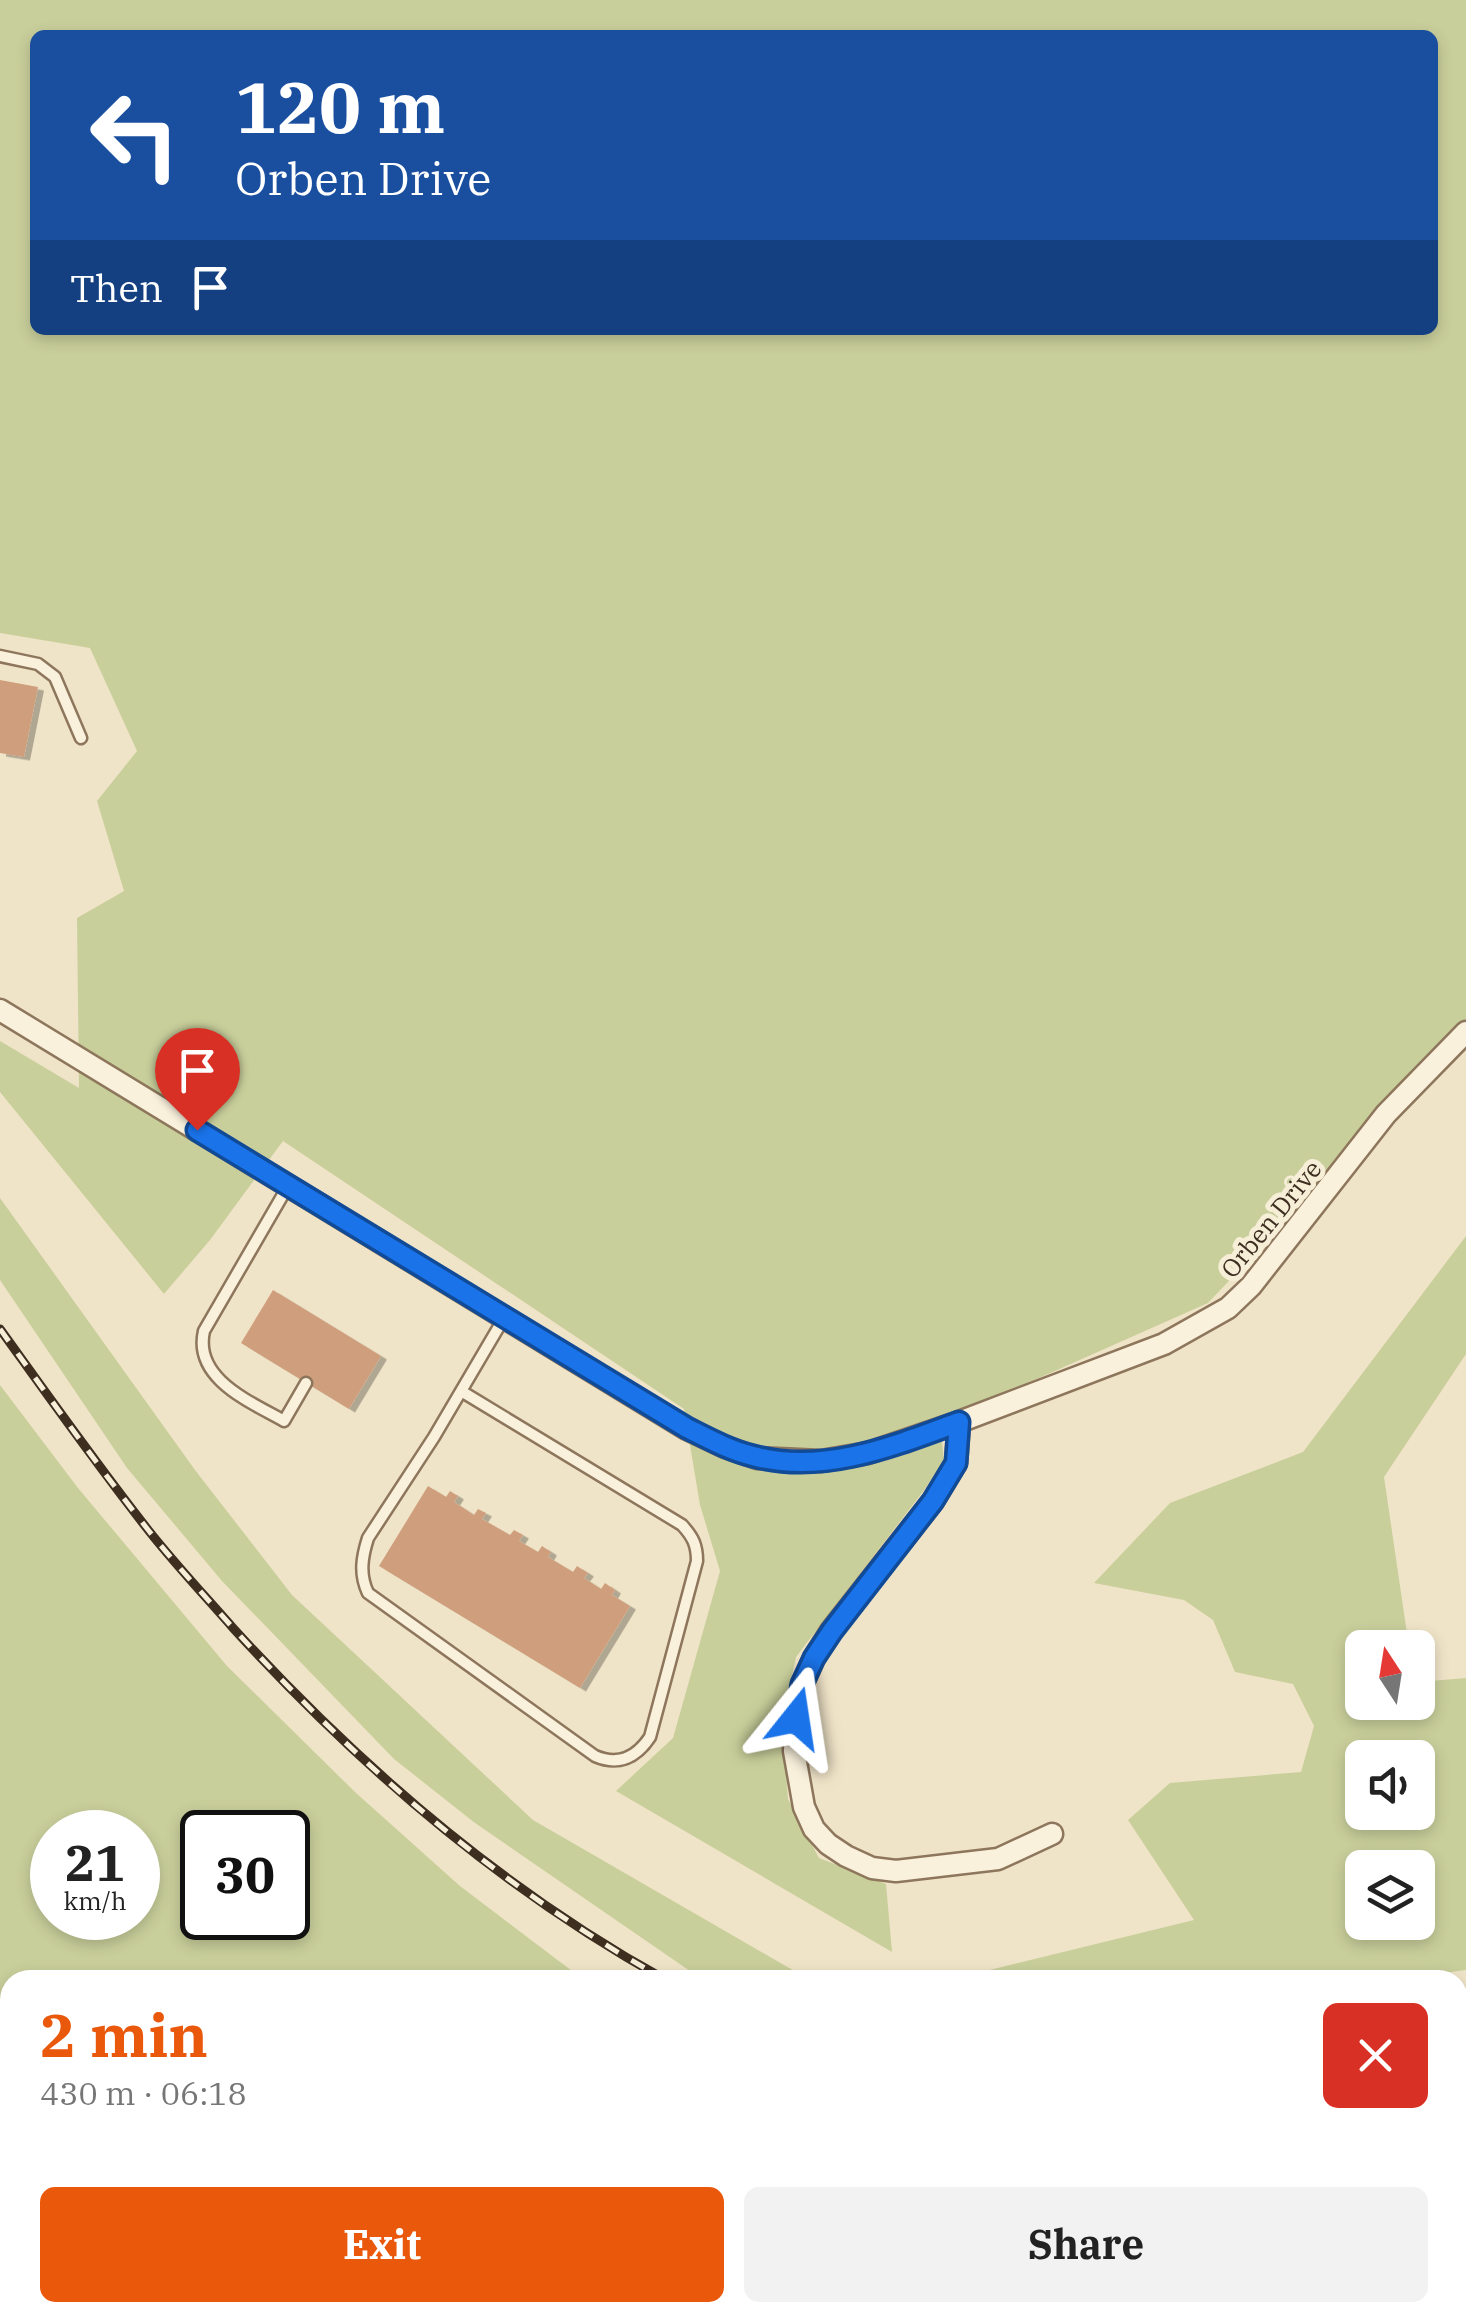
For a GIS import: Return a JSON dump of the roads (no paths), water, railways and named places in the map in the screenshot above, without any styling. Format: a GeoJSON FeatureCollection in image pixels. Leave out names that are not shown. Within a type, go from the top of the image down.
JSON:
{"type":"FeatureCollection","features":[{"type":"Feature","properties":{"kind":"street","name":"Orben Drive"},"geometry":{"type":"LineString","coordinates":[[0,1010],[687,1428],[757,1458],[786,1461],[843,1459],[896,1445],[1164,1344],[1228,1308],[1251,1286],[1386,1114],[1466,1032]]}},
{"type":"Feature","properties":{"kind":"street"},"geometry":{"type":"LineString","coordinates":[[959,1422],[956,1463],[832,1631],[802,1684],[794,1750],[804,1807],[814,1829],[828,1844],[872,1868],[896,1871],[998,1858],[1052,1834]]}},
{"type":"Feature","properties":{"kind":"lane"},"geometry":{"type":"LineString","coordinates":[[0,656],[38,664],[55,677],[82,738]]}},
{"type":"Feature","properties":{"kind":"lane"},"geometry":{"type":"LineString","coordinates":[[288,1186],[204,1332],[202,1349],[209,1365],[230,1390],[284,1421],[306,1383]]}},
{"type":"Feature","properties":{"kind":"lane"},"geometry":{"type":"LineString","coordinates":[[461,1392],[682,1526],[692,1536],[697,1561],[650,1737],[627,1759],[610,1761],[595,1756],[368,1593],[363,1583],[363,1555],[368,1538],[504,1318]]}},
{"type":"Feature","properties":{"kind":"railway"},"geometry":{"type":"LineString","coordinates":[[0,1329],[159,1543],[233,1628],[331,1729],[435,1822],[490,1865],[649,1970]]}}]}
